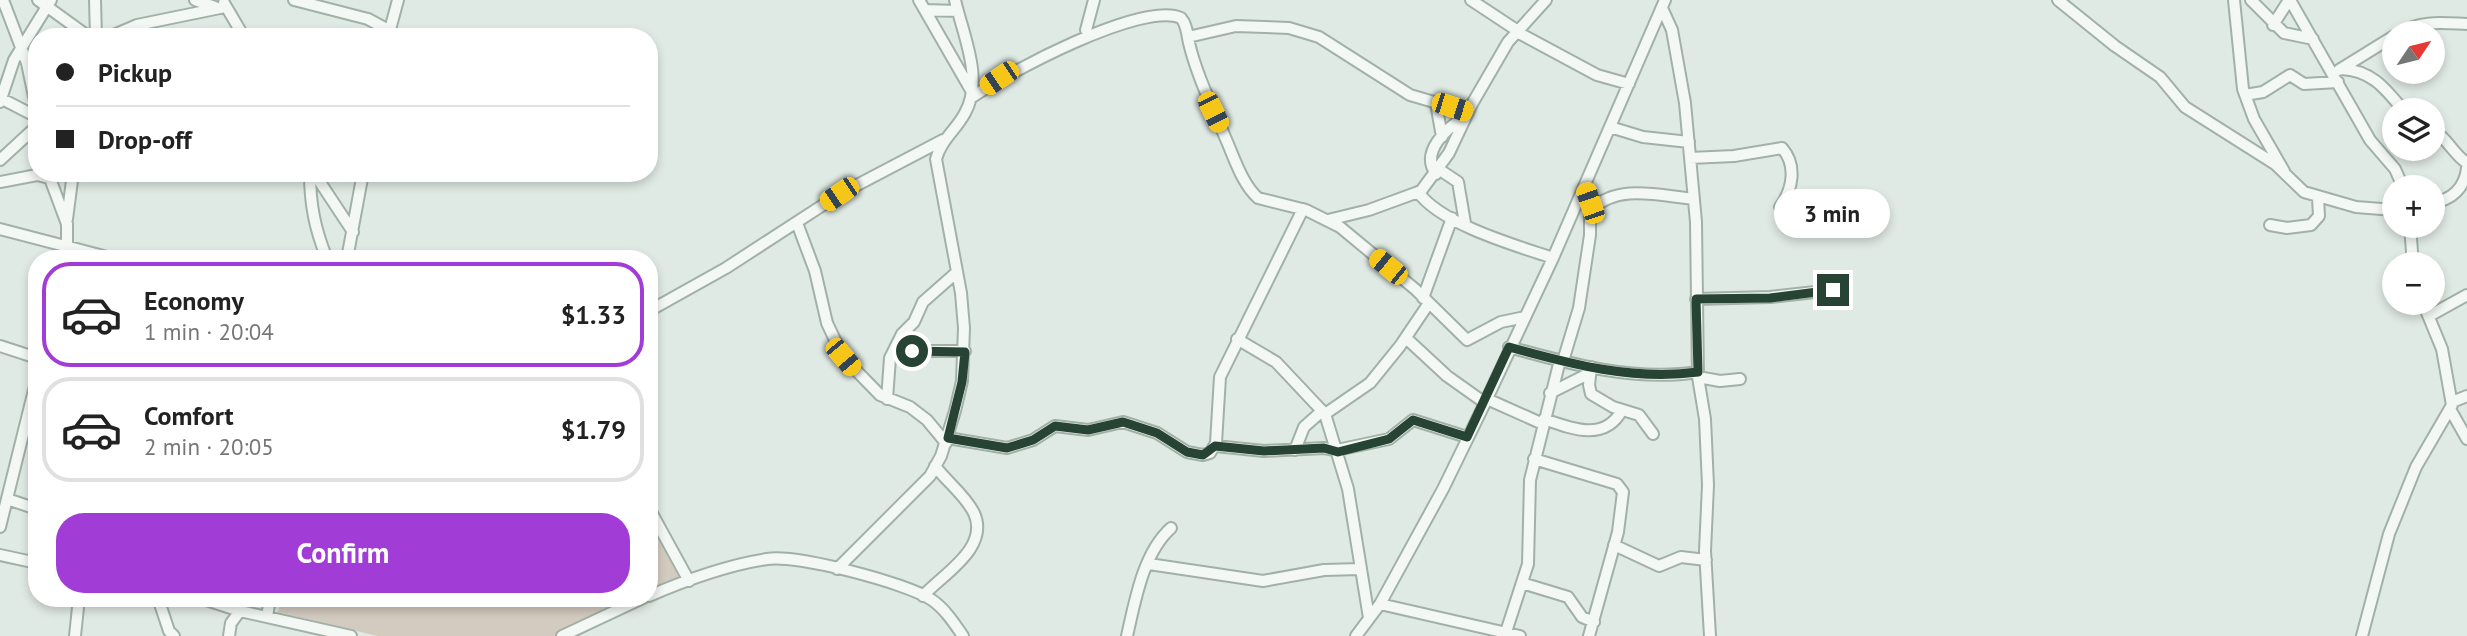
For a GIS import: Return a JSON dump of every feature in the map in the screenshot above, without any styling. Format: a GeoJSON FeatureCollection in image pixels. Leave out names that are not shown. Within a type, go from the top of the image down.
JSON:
{"type":"FeatureCollection","features":[{"type":"Feature","properties":{"kind":"street"},"geometry":{"type":"LineString","coordinates":[[4,0],[28,74]]}},
{"type":"Feature","properties":{"kind":"street"},"geometry":{"type":"LineString","coordinates":[[95,0],[96,28]]}},
{"type":"Feature","properties":{"kind":"street"},"geometry":{"type":"LineString","coordinates":[[195,0],[223,3]]}},
{"type":"Feature","properties":{"kind":"street"},"geometry":{"type":"LineString","coordinates":[[294,0],[368,19],[381,28]]}},
{"type":"Feature","properties":{"kind":"street"},"geometry":{"type":"LineString","coordinates":[[391,28],[398,0]]}},
{"type":"Feature","properties":{"kind":"street"},"geometry":{"type":"LineString","coordinates":[[1086,30],[1094,0]]}},
{"type":"Feature","properties":{"kind":"street"},"geometry":{"type":"LineString","coordinates":[[1171,0],[1186,26],[1195,67],[1213,112],[1253,194],[1264,201],[1303,209],[1328,220],[1426,300],[1467,340],[1501,322],[1525,317]]}},
{"type":"Feature","properties":{"kind":"street"},"geometry":{"type":"LineString","coordinates":[[1471,0],[1517,31],[1597,75],[1629,84]]}},
{"type":"Feature","properties":{"kind":"street"},"geometry":{"type":"LineString","coordinates":[[1328,220],[1369,210],[1418,192],[1438,172],[1468,114],[1517,31],[1546,0]]}},
{"type":"Feature","properties":{"kind":"street"},"geometry":{"type":"LineString","coordinates":[[2058,0],[2115,46],[2160,77],[2185,107],[2275,164],[2304,192],[2356,207],[2382,210]]}},
{"type":"Feature","properties":{"kind":"street"},"geometry":{"type":"LineString","coordinates":[[2234,0],[2245,95],[2254,119],[2287,176]]}},
{"type":"Feature","properties":{"kind":"street"},"geometry":{"type":"LineString","coordinates":[[2251,0],[2273,24],[2298,38],[2313,39]]}},
{"type":"Feature","properties":{"kind":"street"},"geometry":{"type":"LineString","coordinates":[[2273,24],[2290,0],[2338,75],[2370,140],[2398,175]]}},
{"type":"Feature","properties":{"kind":"street"},"geometry":{"type":"LineString","coordinates":[[31,28],[45,2],[78,28]]}},
{"type":"Feature","properties":{"kind":"street"},"geometry":{"type":"LineString","coordinates":[[130,28],[185,17],[223,3]]}},
{"type":"Feature","properties":{"kind":"street"},"geometry":{"type":"LineString","coordinates":[[223,3],[238,28]]}},
{"type":"Feature","properties":{"kind":"street"},"geometry":{"type":"LineString","coordinates":[[1356,636],[1380,604],[1443,489],[1486,401],[1553,258],[1663,4]]}},
{"type":"Feature","properties":{"kind":"street"},"geometry":{"type":"LineString","coordinates":[[1663,4],[1672,30],[1689,142],[1694,199],[1698,375],[1705,419],[1708,485],[1706,560],[1710,636]]}},
{"type":"Feature","properties":{"kind":"street"},"geometry":{"type":"LineString","coordinates":[[922,5],[971,95]]}},
{"type":"Feature","properties":{"kind":"street"},"geometry":{"type":"LineString","coordinates":[[837,569],[916,491],[935,466],[947,440],[962,382],[965,352],[957,272],[936,159],[946,138],[964,116],[971,95],[972,73],[956,6],[922,5]]}},
{"type":"Feature","properties":{"kind":"street"},"geometry":{"type":"LineString","coordinates":[[971,95],[1045,51],[1125,12],[1151,9],[1178,16]]}},
{"type":"Feature","properties":{"kind":"street"},"geometry":{"type":"LineString","coordinates":[[2445,23],[2467,24]]}},
{"type":"Feature","properties":{"kind":"street"},"geometry":{"type":"LineString","coordinates":[[1188,37],[1236,26],[1289,29],[1320,37],[1401,91],[1468,114]]}},
{"type":"Feature","properties":{"kind":"street"},"geometry":{"type":"LineString","coordinates":[[28,33],[6,79],[1,99],[28,112]]}},
{"type":"Feature","properties":{"kind":"street"},"geometry":{"type":"LineString","coordinates":[[2338,75],[2382,44]]}},
{"type":"Feature","properties":{"kind":"street"},"geometry":{"type":"LineString","coordinates":[[2245,95],[2263,92],[2290,75],[2304,84],[2363,71],[2376,79],[2393,98]]}},
{"type":"Feature","properties":{"kind":"street"},"geometry":{"type":"LineString","coordinates":[[1436,103],[1442,137]]}},
{"type":"Feature","properties":{"kind":"street"},"geometry":{"type":"LineString","coordinates":[[1465,223],[1458,182],[1438,172],[1429,159],[1442,137],[1468,114]]}},
{"type":"Feature","properties":{"kind":"street"},"geometry":{"type":"LineString","coordinates":[[1610,127],[1643,137],[1689,142]]}},
{"type":"Feature","properties":{"kind":"street"},"geometry":{"type":"LineString","coordinates":[[0,160],[28,134]]}},
{"type":"Feature","properties":{"kind":"street"},"geometry":{"type":"LineString","coordinates":[[658,306],[726,268],[839,194],[946,138]]}},
{"type":"Feature","properties":{"kind":"street"},"geometry":{"type":"LineString","coordinates":[[2445,140],[2456,156],[2467,165],[2461,193],[2445,200]]}},
{"type":"Feature","properties":{"kind":"street"},"geometry":{"type":"LineString","coordinates":[[1690,158],[1734,156],[1782,148],[1791,167],[1792,186],[1780,207]]}},
{"type":"Feature","properties":{"kind":"street"},"geometry":{"type":"LineString","coordinates":[[0,182],[28,177]]}},
{"type":"Feature","properties":{"kind":"street"},"geometry":{"type":"LineString","coordinates":[[51,182],[66,222],[69,250]]}},
{"type":"Feature","properties":{"kind":"street"},"geometry":{"type":"LineString","coordinates":[[66,222],[72,182]]}},
{"type":"Feature","properties":{"kind":"street"},"geometry":{"type":"LineString","coordinates":[[313,182],[310,207],[323,250]]}},
{"type":"Feature","properties":{"kind":"street"},"geometry":{"type":"LineString","coordinates":[[319,182],[353,232]]}},
{"type":"Feature","properties":{"kind":"street"},"geometry":{"type":"LineString","coordinates":[[349,250],[361,182]]}},
{"type":"Feature","properties":{"kind":"street"},"geometry":{"type":"LineString","coordinates":[[1497,633],[1522,583],[1528,564],[1530,480],[1534,459],[1550,393],[1580,308],[1591,211],[1584,186]]}},
{"type":"Feature","properties":{"kind":"street"},"geometry":{"type":"LineString","coordinates":[[1418,192],[1433,210],[1553,258]]}},
{"type":"Feature","properties":{"kind":"street"},"geometry":{"type":"LineString","coordinates":[[1591,211],[1601,200],[1634,192],[1694,199]]}},
{"type":"Feature","properties":{"kind":"street"},"geometry":{"type":"LineString","coordinates":[[2270,225],[2287,228],[2311,225],[2319,216],[2318,198]]}},
{"type":"Feature","properties":{"kind":"street"},"geometry":{"type":"LineString","coordinates":[[1215,446],[1220,377],[1303,209]]}},
{"type":"Feature","properties":{"kind":"street"},"geometry":{"type":"LineString","coordinates":[[1295,450],[1304,427],[1370,383],[1406,338],[1426,300],[1452,218]]}},
{"type":"Feature","properties":{"kind":"street"},"geometry":{"type":"LineString","coordinates":[[797,223],[811,258],[835,342],[853,370],[887,399],[918,413],[947,440],[1007,448],[1033,440],[1055,426],[1088,430],[1123,422],[1157,433],[1187,452],[1203,455],[1215,446],[1295,450],[1324,448],[1337,451],[1389,439],[1413,420],[1467,437]]}},
{"type":"Feature","properties":{"kind":"street"},"geometry":{"type":"LineString","coordinates":[[0,229],[83,250]]}},
{"type":"Feature","properties":{"kind":"street"},"geometry":{"type":"LineString","coordinates":[[887,399],[890,358],[923,302],[957,272]]}},
{"type":"Feature","properties":{"kind":"street"},"geometry":{"type":"LineString","coordinates":[[1696,299],[1770,298],[1833,290]]}},
{"type":"Feature","properties":{"kind":"street"},"geometry":{"type":"LineString","coordinates":[[2467,295],[2428,316],[2442,349],[2451,405],[2467,439]]}},
{"type":"Feature","properties":{"kind":"street"},"geometry":{"type":"LineString","coordinates":[[1406,338],[1447,376],[1486,401],[1544,421],[1582,430],[1599,430],[1611,426],[1622,411]]}},
{"type":"Feature","properties":{"kind":"street"},"geometry":{"type":"LineString","coordinates":[[1237,339],[1276,362],[1323,412],[1348,489],[1369,618]]}},
{"type":"Feature","properties":{"kind":"street"},"geometry":{"type":"LineString","coordinates":[[0,346],[28,355]]}},
{"type":"Feature","properties":{"kind":"street"},"geometry":{"type":"LineString","coordinates":[[1509,347],[1560,364],[1591,370],[1648,376],[1698,375],[1720,381],[1740,379]]}},
{"type":"Feature","properties":{"kind":"street"},"geometry":{"type":"LineString","coordinates":[[894,351],[965,352]]}},
{"type":"Feature","properties":{"kind":"street"},"geometry":{"type":"LineString","coordinates":[[1560,364],[1572,381],[1622,411],[1639,415],[1653,434]]}},
{"type":"Feature","properties":{"kind":"street"},"geometry":{"type":"LineString","coordinates":[[1550,393],[1591,370]]}},
{"type":"Feature","properties":{"kind":"street"},"geometry":{"type":"LineString","coordinates":[[1589,391],[1591,370]]}},
{"type":"Feature","properties":{"kind":"street"},"geometry":{"type":"LineString","coordinates":[[2362,636],[2389,534],[2416,467],[2451,405],[2467,396]]}},
{"type":"Feature","properties":{"kind":"street"},"geometry":{"type":"LineString","coordinates":[[0,527],[28,414]]}},
{"type":"Feature","properties":{"kind":"street"},"geometry":{"type":"LineString","coordinates":[[1534,459],[1621,487],[1623,505],[1615,545],[1588,636]]}},
{"type":"Feature","properties":{"kind":"street"},"geometry":{"type":"LineString","coordinates":[[923,596],[968,553],[977,526],[975,514],[935,466]]}},
{"type":"Feature","properties":{"kind":"street"},"geometry":{"type":"LineString","coordinates":[[7,499],[28,506]]}},
{"type":"Feature","properties":{"kind":"street"},"geometry":{"type":"LineString","coordinates":[[658,524],[689,581]]}},
{"type":"Feature","properties":{"kind":"street"},"geometry":{"type":"LineString","coordinates":[[1128,636],[1136,597],[1149,564],[1160,541],[1171,528]]}},
{"type":"Feature","properties":{"kind":"street"},"geometry":{"type":"LineString","coordinates":[[1615,545],[1659,566],[1681,557],[1706,560]]}},
{"type":"Feature","properties":{"kind":"street"},"geometry":{"type":"LineString","coordinates":[[0,555],[28,561]]}},
{"type":"Feature","properties":{"kind":"street"},"geometry":{"type":"LineString","coordinates":[[658,593],[770,558],[816,563],[923,596],[946,613],[963,636]]}},
{"type":"Feature","properties":{"kind":"street"},"geometry":{"type":"LineString","coordinates":[[1149,564],[1263,581],[1324,570],[1360,569]]}},
{"type":"Feature","properties":{"kind":"street"},"geometry":{"type":"LineString","coordinates":[[1522,583],[1568,597],[1582,617],[1594,622]]}},
{"type":"Feature","properties":{"kind":"street"},"geometry":{"type":"LineString","coordinates":[[1380,604],[1497,633],[1520,636]]}},
{"type":"Feature","properties":{"kind":"street"},"geometry":{"type":"LineString","coordinates":[[75,636],[78,607]]}},
{"type":"Feature","properties":{"kind":"street"},"geometry":{"type":"LineString","coordinates":[[161,607],[169,631],[174,636]]}},
{"type":"Feature","properties":{"kind":"street"},"geometry":{"type":"LineString","coordinates":[[228,607],[351,636]]}},
{"type":"Feature","properties":{"kind":"street"},"geometry":{"type":"LineString","coordinates":[[267,617],[269,607]]}},
{"type":"Feature","properties":{"kind":"street"},"geometry":{"type":"LineString","coordinates":[[562,636],[624,607]]}},
{"type":"Feature","properties":{"kind":"street"},"geometry":{"type":"LineString","coordinates":[[229,636],[231,623],[240,611]]}},
{"type":"Feature","properties":{"kind":"shaded area"},"geometry":{"type":"Polygon","coordinates":[[[658,532],[686,583],[658,596],[658,532]]]}},
{"type":"Feature","properties":{"kind":"shaded area"},"geometry":{"type":"Polygon","coordinates":[[[279,607],[633,607],[569,636],[377,636],[278,612],[279,607]]]}},
{"type":"Feature","properties":{"kind":"route"},"geometry":{"type":"LineString","coordinates":[[912,351],[965,352],[962,382],[948,438],[963,442],[1007,448],[1033,440],[1055,426],[1070,430],[1088,430],[1130,422],[1139,428],[1157,433],[1187,452],[1203,455],[1210,453],[1215,446],[1264,451],[1324,448],[1338,452],[1337,450],[1389,439],[1407,422],[1413,420],[1467,437],[1509,347],[1613,371],[1648,376],[1698,372],[1696,299],[1770,298],[1833,290]]}}]}
